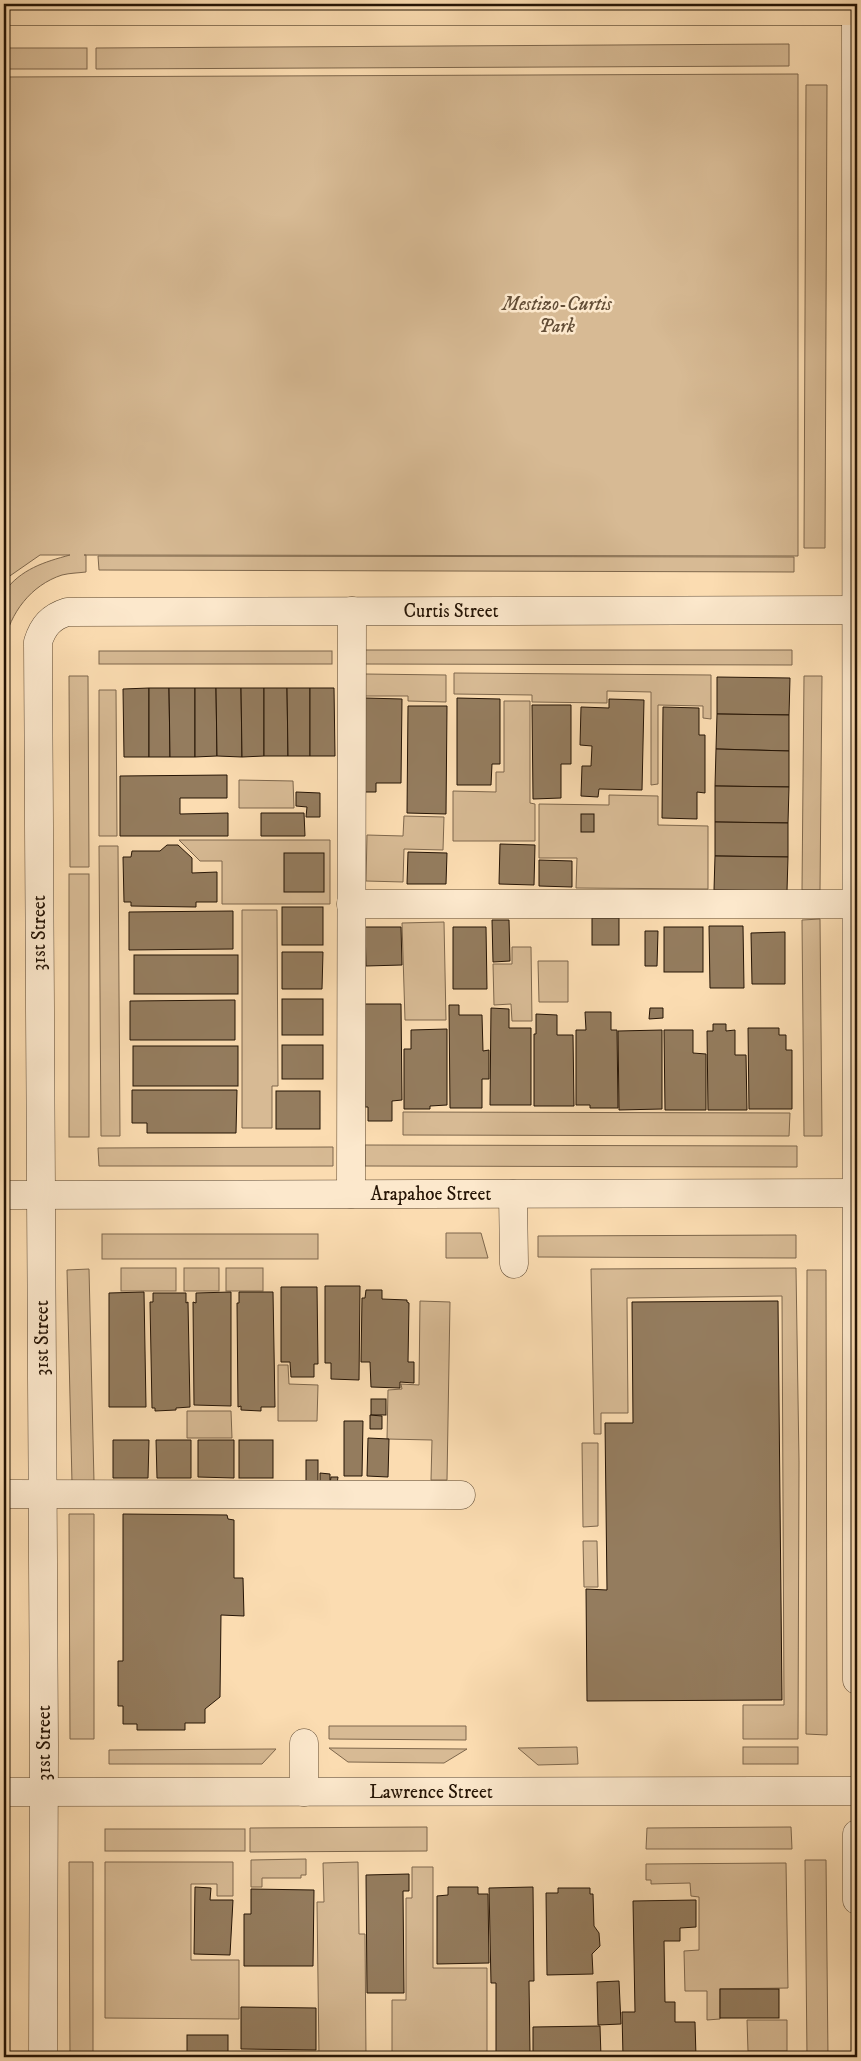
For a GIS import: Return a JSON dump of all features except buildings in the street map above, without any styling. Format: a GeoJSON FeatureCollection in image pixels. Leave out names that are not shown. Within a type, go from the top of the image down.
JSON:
{"type":"FeatureCollection","features":[{"type":"Feature","properties":{"kind":"main road"},"geometry":{"type":"LineString","coordinates":[[21,9],[856,8]]}},
{"type":"Feature","properties":{"kind":"street"},"geometry":{"type":"LineString","coordinates":[[856,8],[857,1680]]}},
{"type":"Feature","properties":{"kind":"street","name":"Curtis Street"},"geometry":{"type":"LineString","coordinates":[[48,622],[56,615],[67,612],[856,610]]}},
{"type":"Feature","properties":{"kind":"street"},"geometry":{"type":"LineString","coordinates":[[351,1194],[352,611]]}},
{"type":"Feature","properties":{"kind":"street","name":"31st Street"},"geometry":{"type":"LineString","coordinates":[[43,2057],[44,1792],[38,642],[41,632],[48,622]]}},
{"type":"Feature","properties":{"kind":"street"},"geometry":{"type":"LineString","coordinates":[[352,904],[857,904]]}},
{"type":"Feature","properties":{"kind":"street","name":"Arapahoe Street"},"geometry":{"type":"LineString","coordinates":[[4,1194],[857,1193]]}},
{"type":"Feature","properties":{"kind":"street"},"geometry":{"type":"LineString","coordinates":[[514,1194],[514,1264]]}},
{"type":"Feature","properties":{"kind":"street"},"geometry":{"type":"LineString","coordinates":[[4,1494],[460,1495]]}},
{"type":"Feature","properties":{"kind":"street"},"geometry":{"type":"LineString","coordinates":[[304,1743],[304,1792]]}},
{"type":"Feature","properties":{"kind":"street","name":"Lawrence Street"},"geometry":{"type":"LineString","coordinates":[[4,1792],[857,1791]]}},
{"type":"Feature","properties":{"kind":"street"},"geometry":{"type":"LineString","coordinates":[[857,1834],[857,1900]]}},
{"type":"Feature","properties":{"kind":"green space"},"geometry":{"type":"Polygon","coordinates":[[[789,44],[789,66],[96,69],[96,48],[789,44]]]}},
{"type":"Feature","properties":{"kind":"green space"},"geometry":{"type":"Polygon","coordinates":[[[4,48],[87,48],[87,69],[4,69],[4,48]]]}},
{"type":"Feature","properties":{"kind":"green space","name":"Mestizo-Curtis Park"},"geometry":{"type":"Polygon","coordinates":[[[798,74],[798,556],[86,555],[86,572],[62,575],[32,593],[17,611],[11,622],[4,644],[4,592],[25,572],[51,560],[70,555],[40,555],[4,580],[4,77],[798,74]]]}},
{"type":"Feature","properties":{"kind":"green space"},"geometry":{"type":"Polygon","coordinates":[[[806,85],[827,85],[825,548],[804,548],[806,85]]]}},
{"type":"Feature","properties":{"kind":"green space"},"geometry":{"type":"Polygon","coordinates":[[[98,556],[794,557],[794,572],[99,570],[98,556]]]}},
{"type":"Feature","properties":{"kind":"green space"},"geometry":{"type":"Polygon","coordinates":[[[362,650],[792,650],[792,665],[361,664],[362,650]]]}},
{"type":"Feature","properties":{"kind":"green space"},"geometry":{"type":"Polygon","coordinates":[[[99,651],[332,651],[332,664],[99,664],[99,651]]]}},
{"type":"Feature","properties":{"kind":"green space"},"geometry":{"type":"Polygon","coordinates":[[[454,673],[711,675],[711,719],[703,718],[703,706],[658,705],[658,784],[651,785],[651,692],[607,691],[607,703],[532,702],[532,695],[454,694],[454,673]]]}},
{"type":"Feature","properties":{"kind":"green space"},"geometry":{"type":"Polygon","coordinates":[[[365,674],[446,675],[446,702],[408,701],[408,696],[364,696],[365,674]]]}},
{"type":"Feature","properties":{"kind":"green space"},"geometry":{"type":"Polygon","coordinates":[[[69,676],[88,676],[89,867],[70,867],[69,676]]]}},
{"type":"Feature","properties":{"kind":"green space"},"geometry":{"type":"Polygon","coordinates":[[[804,676],[822,676],[820,890],[802,890],[804,676]]]}},
{"type":"Feature","properties":{"kind":"green space"},"geometry":{"type":"Polygon","coordinates":[[[4,679],[7,679],[7,1140],[4,1139],[4,679]]]}},
{"type":"Feature","properties":{"kind":"green space"},"geometry":{"type":"Polygon","coordinates":[[[99,690],[116,690],[117,836],[99,836],[99,690]]]}},
{"type":"Feature","properties":{"kind":"green space"},"geometry":{"type":"Polygon","coordinates":[[[504,701],[530,701],[530,803],[535,804],[535,841],[453,841],[453,791],[496,792],[496,772],[504,772],[504,701]]]}},
{"type":"Feature","properties":{"kind":"green space"},"geometry":{"type":"Polygon","coordinates":[[[239,780],[293,781],[294,808],[239,808],[239,780]]]}},
{"type":"Feature","properties":{"kind":"green space"},"geometry":{"type":"Polygon","coordinates":[[[609,795],[658,796],[658,825],[708,826],[708,889],[576,888],[577,858],[539,858],[539,804],[609,805],[609,795]]]}},
{"type":"Feature","properties":{"kind":"green space"},"geometry":{"type":"Polygon","coordinates":[[[404,816],[444,817],[443,850],[404,849],[403,882],[366,881],[367,835],[403,836],[404,816]]]}},
{"type":"Feature","properties":{"kind":"green space"},"geometry":{"type":"Polygon","coordinates":[[[179,840],[330,840],[330,904],[222,904],[222,861],[200,861],[179,840]]]}},
{"type":"Feature","properties":{"kind":"green space"},"geometry":{"type":"Polygon","coordinates":[[[99,846],[118,846],[120,1136],[101,1136],[99,846]]]}},
{"type":"Feature","properties":{"kind":"green space"},"geometry":{"type":"Polygon","coordinates":[[[69,874],[89,874],[89,1137],[69,1137],[69,874]]]}},
{"type":"Feature","properties":{"kind":"green space"},"geometry":{"type":"Polygon","coordinates":[[[242,910],[277,910],[278,1086],[272,1086],[272,1128],[242,1128],[242,910]]]}},
{"type":"Feature","properties":{"kind":"green space"},"geometry":{"type":"Polygon","coordinates":[[[820,919],[822,1136],[804,1136],[802,920],[820,919]]]}},
{"type":"Feature","properties":{"kind":"green space"},"geometry":{"type":"Polygon","coordinates":[[[444,922],[446,1020],[405,1020],[402,923],[444,922]]]}},
{"type":"Feature","properties":{"kind":"green space"},"geometry":{"type":"Polygon","coordinates":[[[512,947],[531,947],[532,1021],[512,1021],[511,1004],[494,1005],[493,964],[512,964],[512,947]]]}},
{"type":"Feature","properties":{"kind":"green space"},"geometry":{"type":"Polygon","coordinates":[[[538,961],[568,961],[568,1002],[539,1002],[538,961]]]}},
{"type":"Feature","properties":{"kind":"green space"},"geometry":{"type":"Polygon","coordinates":[[[403,1112],[790,1113],[789,1136],[403,1135],[403,1112]]]}},
{"type":"Feature","properties":{"kind":"green space"},"geometry":{"type":"Polygon","coordinates":[[[365,1145],[797,1146],[797,1167],[365,1166],[365,1145]]]}},
{"type":"Feature","properties":{"kind":"green space"},"geometry":{"type":"Polygon","coordinates":[[[333,1147],[333,1166],[99,1166],[98,1148],[333,1147]]]}},
{"type":"Feature","properties":{"kind":"green space"},"geometry":{"type":"Polygon","coordinates":[[[446,1233],[481,1233],[488,1258],[446,1258],[446,1233]]]}},
{"type":"Feature","properties":{"kind":"green space"},"geometry":{"type":"Polygon","coordinates":[[[102,1234],[318,1234],[318,1259],[102,1259],[102,1234]]]}},
{"type":"Feature","properties":{"kind":"green space"},"geometry":{"type":"Polygon","coordinates":[[[796,1235],[796,1258],[538,1257],[538,1236],[796,1235]]]}},
{"type":"Feature","properties":{"kind":"green space"},"geometry":{"type":"Polygon","coordinates":[[[4,1257],[5,1468],[4,1469],[4,1257]]]}},
{"type":"Feature","properties":{"kind":"green space"},"geometry":{"type":"Polygon","coordinates":[[[121,1268],[176,1268],[176,1291],[121,1291],[121,1268]]]}},
{"type":"Feature","properties":{"kind":"green space"},"geometry":{"type":"Polygon","coordinates":[[[184,1268],[219,1268],[219,1291],[184,1291],[184,1268]]]}},
{"type":"Feature","properties":{"kind":"green space"},"geometry":{"type":"Polygon","coordinates":[[[226,1268],[263,1268],[263,1291],[226,1291],[226,1268]]]}},
{"type":"Feature","properties":{"kind":"green space"},"geometry":{"type":"Polygon","coordinates":[[[796,1268],[799,1462],[798,1739],[743,1739],[743,1705],[784,1705],[782,1296],[627,1298],[628,1413],[601,1413],[601,1434],[594,1434],[591,1269],[796,1268]]]}},
{"type":"Feature","properties":{"kind":"green space"},"geometry":{"type":"Polygon","coordinates":[[[89,1269],[94,1482],[72,1483],[67,1270],[89,1269]]]}},
{"type":"Feature","properties":{"kind":"green space"},"geometry":{"type":"Polygon","coordinates":[[[807,1270],[826,1270],[827,1735],[806,1734],[807,1270]]]}},
{"type":"Feature","properties":{"kind":"green space"},"geometry":{"type":"Polygon","coordinates":[[[420,1301],[450,1302],[447,1480],[431,1480],[432,1440],[387,1439],[388,1390],[402,1389],[401,1384],[419,1385],[420,1301]]]}},
{"type":"Feature","properties":{"kind":"green space"},"geometry":{"type":"Polygon","coordinates":[[[278,1365],[288,1365],[289,1384],[318,1385],[317,1421],[278,1421],[278,1365]]]}},
{"type":"Feature","properties":{"kind":"green space"},"geometry":{"type":"Polygon","coordinates":[[[187,1411],[231,1411],[232,1438],[187,1438],[187,1411]]]}},
{"type":"Feature","properties":{"kind":"green space"},"geometry":{"type":"Polygon","coordinates":[[[582,1443],[598,1443],[598,1526],[583,1527],[582,1443]]]}},
{"type":"Feature","properties":{"kind":"green space"},"geometry":{"type":"Polygon","coordinates":[[[69,1514],[94,1514],[94,1739],[70,1739],[69,1514]]]}},
{"type":"Feature","properties":{"kind":"green space"},"geometry":{"type":"Polygon","coordinates":[[[4,1530],[6,1533],[7,1740],[4,1741],[4,1530]]]}},
{"type":"Feature","properties":{"kind":"green space"},"geometry":{"type":"Polygon","coordinates":[[[583,1541],[597,1541],[598,1587],[584,1587],[583,1541]]]}},
{"type":"Feature","properties":{"kind":"green space"},"geometry":{"type":"Polygon","coordinates":[[[329,1726],[466,1726],[466,1740],[329,1739],[329,1726]]]}},
{"type":"Feature","properties":{"kind":"green space"},"geometry":{"type":"Polygon","coordinates":[[[577,1747],[578,1764],[538,1765],[518,1748],[577,1747]]]}},
{"type":"Feature","properties":{"kind":"green space"},"geometry":{"type":"Polygon","coordinates":[[[743,1747],[798,1747],[798,1764],[743,1764],[743,1747]]]}},
{"type":"Feature","properties":{"kind":"green space"},"geometry":{"type":"Polygon","coordinates":[[[329,1748],[467,1749],[444,1763],[348,1762],[329,1748]]]}},
{"type":"Feature","properties":{"kind":"green space"},"geometry":{"type":"Polygon","coordinates":[[[276,1749],[262,1764],[109,1764],[109,1750],[276,1749]]]}},
{"type":"Feature","properties":{"kind":"green space"},"geometry":{"type":"Polygon","coordinates":[[[427,1827],[427,1851],[250,1852],[250,1828],[427,1827]]]}},
{"type":"Feature","properties":{"kind":"green space"},"geometry":{"type":"Polygon","coordinates":[[[791,1827],[792,1849],[646,1849],[647,1828],[791,1827]]]}},
{"type":"Feature","properties":{"kind":"green space"},"geometry":{"type":"Polygon","coordinates":[[[105,1829],[245,1829],[245,1851],[105,1851],[105,1829]]]}},
{"type":"Feature","properties":{"kind":"green space"},"geometry":{"type":"Polygon","coordinates":[[[306,1859],[306,1875],[301,1875],[301,1878],[262,1878],[262,1887],[251,1887],[251,1860],[306,1859]]]}},
{"type":"Feature","properties":{"kind":"green space"},"geometry":{"type":"Polygon","coordinates":[[[805,1860],[826,1860],[828,2057],[807,2057],[805,1860]]]}},
{"type":"Feature","properties":{"kind":"green space"},"geometry":{"type":"Polygon","coordinates":[[[69,1862],[93,1862],[93,2057],[70,2057],[69,1862]]]}},
{"type":"Feature","properties":{"kind":"green space"},"geometry":{"type":"Polygon","coordinates":[[[105,1862],[233,1862],[233,1896],[217,1896],[217,1884],[191,1884],[191,1960],[239,1960],[239,2019],[105,2018],[105,1862]]]}},
{"type":"Feature","properties":{"kind":"green space"},"geometry":{"type":"Polygon","coordinates":[[[358,1862],[359,1934],[365,1934],[366,2057],[319,2057],[317,1902],[324,1902],[323,1863],[358,1862]]]}},
{"type":"Feature","properties":{"kind":"green space"},"geometry":{"type":"Polygon","coordinates":[[[786,1863],[788,1988],[720,1989],[720,2019],[707,2020],[707,1991],[685,1991],[684,1951],[699,1950],[699,1897],[691,1896],[690,1883],[651,1884],[651,1880],[646,1880],[646,1864],[786,1863]]]}},
{"type":"Feature","properties":{"kind":"green space"},"geometry":{"type":"Polygon","coordinates":[[[412,1867],[433,1867],[433,1968],[487,1968],[487,2057],[392,2057],[392,2000],[406,2000],[406,1898],[412,1898],[412,1867]]]}},
{"type":"Feature","properties":{"kind":"green space"},"geometry":{"type":"Polygon","coordinates":[[[4,1898],[8,1898],[7,1989],[4,1989],[4,1898]]]}},
{"type":"Feature","properties":{"kind":"green space"},"geometry":{"type":"Polygon","coordinates":[[[747,2020],[787,2020],[787,2051],[748,2051],[747,2020]]]}},
{"type":"Feature","properties":{"kind":"green space"},"geometry":{"type":"Polygon","coordinates":[[[4,2027],[8,2027],[8,2057],[4,2057],[4,2027]]]}}]}
